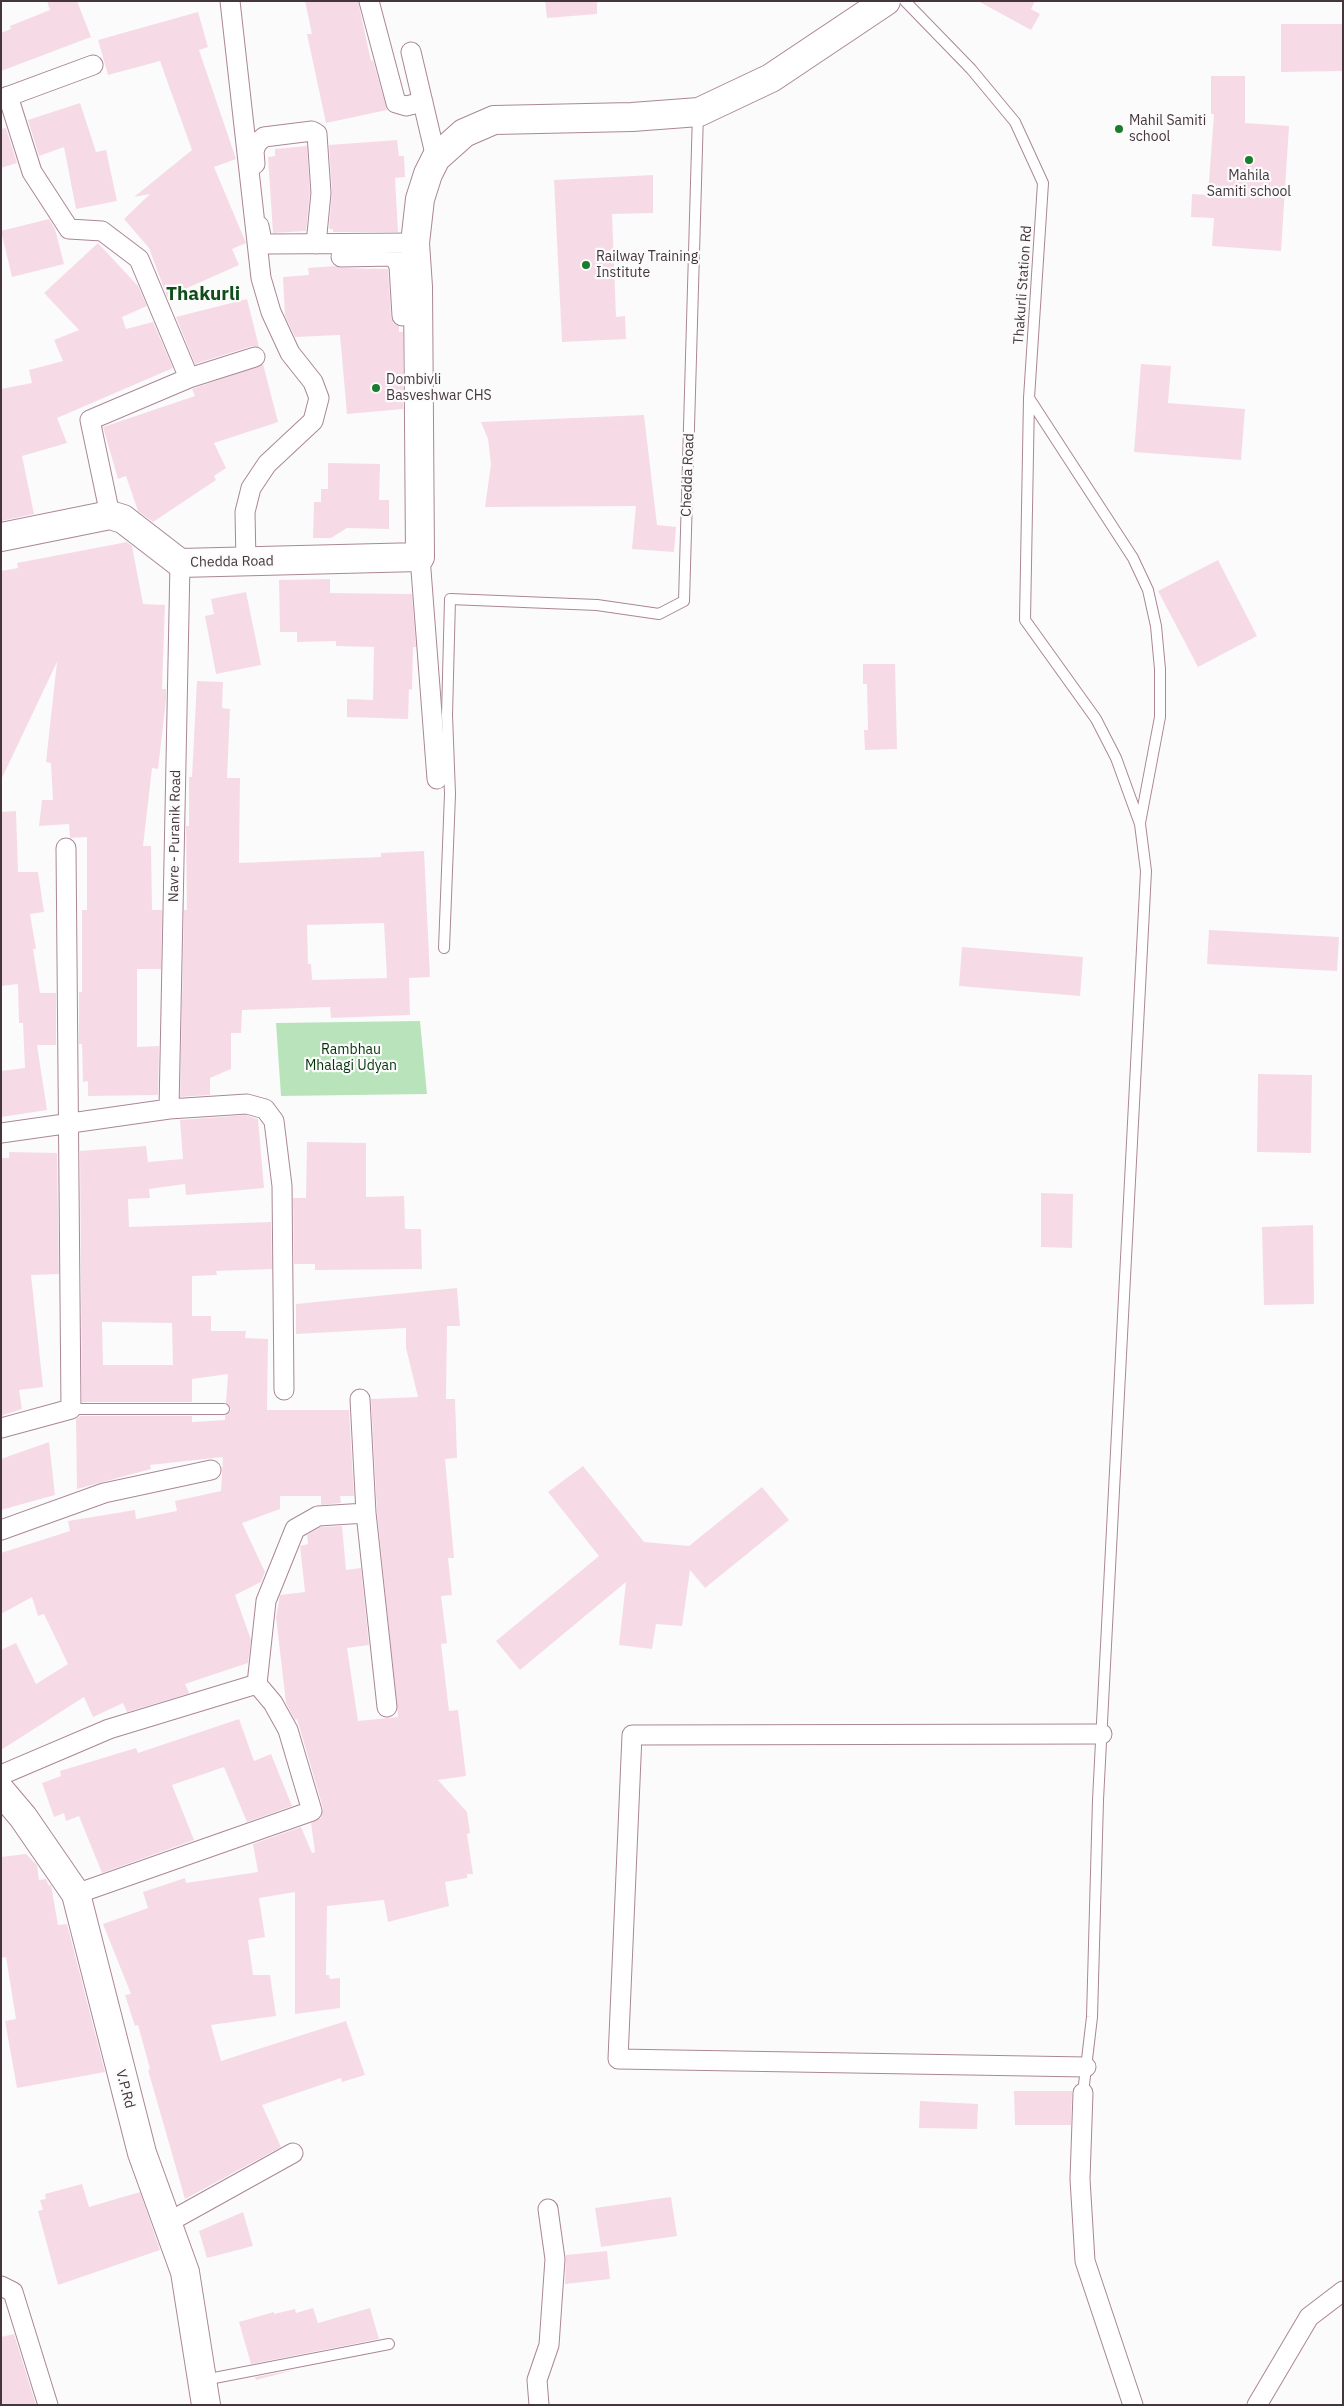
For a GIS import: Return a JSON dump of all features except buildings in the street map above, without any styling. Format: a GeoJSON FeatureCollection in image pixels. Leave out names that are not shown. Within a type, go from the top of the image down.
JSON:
{"type":"FeatureCollection","features":[{"type":"Feature","properties":{"kind":"street"},"geometry":{"type":"LineString","coordinates":[[230,1],[261,278],[271,312],[290,353],[313,382],[319,398],[313,421],[266,464],[251,488],[245,512],[246,562]]}},
{"type":"Feature","properties":{"kind":"street"},"geometry":{"type":"LineString","coordinates":[[369,1],[396,103],[406,106],[423,102]]}},
{"type":"Feature","properties":{"kind":"street"},"geometry":{"type":"LineString","coordinates":[[402,316],[409,288],[420,199],[436,158],[464,133],[494,120],[632,117],[698,112],[771,78],[886,1]]}},
{"type":"Feature","properties":{"kind":"street"},"geometry":{"type":"LineString","coordinates":[[411,52],[436,158]]}},
{"type":"Feature","properties":{"kind":"street"},"geometry":{"type":"LineString","coordinates":[[93,65],[5,98],[32,172],[69,229],[102,231],[139,259],[189,378]]}},
{"type":"Feature","properties":{"kind":"street"},"geometry":{"type":"LineString","coordinates":[[316,244],[321,193],[317,134],[312,131],[264,137],[257,143],[254,152],[262,241],[268,244],[316,244],[387,249],[398,260],[409,288],[420,557],[437,779]]}},
{"type":"Feature","properties":{"kind":"street"},"geometry":{"type":"LineString","coordinates":[[341,257],[415,243]]}},
{"type":"Feature","properties":{"kind":"street"},"geometry":{"type":"LineString","coordinates":[[1,537],[110,515],[90,420],[189,378],[255,357]]}},
{"type":"Feature","properties":{"kind":"street","name":"Chedda Road"},"geometry":{"type":"LineString","coordinates":[[110,515],[123,519],[180,563],[420,557]]}},
{"type":"Feature","properties":{"kind":"street","name":"Navre - Puranik Road"},"geometry":{"type":"LineString","coordinates":[[169,1109],[180,563]]}},
{"type":"Feature","properties":{"kind":"street"},"geometry":{"type":"LineString","coordinates":[[1,1428],[71,1410],[66,848]]}},
{"type":"Feature","properties":{"kind":"street"},"geometry":{"type":"LineString","coordinates":[[1,1133],[169,1109],[247,1104],[265,1109],[274,1121],[282,1186],[284,1390]]}},
{"type":"Feature","properties":{"kind":"street"},"geometry":{"type":"LineString","coordinates":[[360,1398],[366,1513],[387,1707]]}},
{"type":"Feature","properties":{"kind":"street"},"geometry":{"type":"LineString","coordinates":[[1,1530],[104,1493],[211,1470]]}},
{"type":"Feature","properties":{"kind":"street"},"geometry":{"type":"LineString","coordinates":[[76,1894],[312,1811],[288,1730],[274,1703],[257,1684],[266,1601],[295,1529],[318,1516],[366,1513]]}},
{"type":"Feature","properties":{"kind":"street"},"geometry":{"type":"LineString","coordinates":[[1,1775],[110,1729],[257,1684]]}},
{"type":"Feature","properties":{"kind":"street"},"geometry":{"type":"LineString","coordinates":[[1086,2067],[618,2059],[632,1735],[1102,1734]]}},
{"type":"Feature","properties":{"kind":"street","name":"V.P.Rd"},"geometry":{"type":"LineString","coordinates":[[1,1791],[23,1817],[76,1894],[142,2153],[185,2272],[204,2392]]}},
{"type":"Feature","properties":{"kind":"street"},"geometry":{"type":"LineString","coordinates":[[1083,2092],[1080,2179],[1086,2261],[1112,2346],[1133,2405]]}},
{"type":"Feature","properties":{"kind":"street"},"geometry":{"type":"LineString","coordinates":[[167,2223],[293,2153]]}},
{"type":"Feature","properties":{"kind":"street"},"geometry":{"type":"LineString","coordinates":[[538,2405],[537,2380],[549,2345],[555,2260],[548,2209]]}},
{"type":"Feature","properties":{"kind":"street"},"geometry":{"type":"LineString","coordinates":[[1,2286],[12,2292],[48,2405]]}},
{"type":"Feature","properties":{"kind":"street"},"geometry":{"type":"LineString","coordinates":[[1257,2405],[1309,2317],[1343,2291]]}},
{"type":"Feature","properties":{"kind":"lane","name":"Thakurli Station Rd"},"geometry":{"type":"LineString","coordinates":[[905,1],[970,69],[1015,122],[1043,183],[1029,398],[1025,620],[1096,719],[1116,758],[1140,824]]}},
{"type":"Feature","properties":{"kind":"lane","name":"Chedda Road"},"geometry":{"type":"LineString","coordinates":[[444,948],[450,794],[447,715],[450,599],[597,605],[659,614],[684,601],[698,112]]}},
{"type":"Feature","properties":{"kind":"lane"},"geometry":{"type":"LineString","coordinates":[[1029,398],[1133,558],[1148,590],[1157,635],[1160,669],[1160,717],[1140,824],[1146,871],[1102,1734],[1092,2017],[1083,2092]]}},
{"type":"Feature","properties":{"kind":"lane"},"geometry":{"type":"LineString","coordinates":[[71,1410],[224,1408]]}},
{"type":"Feature","properties":{"kind":"lane"},"geometry":{"type":"LineString","coordinates":[[204,2392],[389,2344]]}},
{"type":"Feature","properties":{"kind":"green space","name":"Rambhau Mhalagi Udyan"},"geometry":{"type":"Polygon","coordinates":[[[420,1021],[427,1094],[281,1096],[276,1023],[420,1021]]]}},
{"type":"Feature","properties":{"kind":"place","name":"Mahil Samiti school"},"geometry":{"type":"Point","coordinates":[1119,129]}},
{"type":"Feature","properties":{"kind":"place","name":"Mahila Samiti school"},"geometry":{"type":"Point","coordinates":[1249,160]}},
{"type":"Feature","properties":{"kind":"place","name":"Railway Training Institute"},"geometry":{"type":"Point","coordinates":[586,265]}},
{"type":"Feature","properties":{"kind":"place","name":"Dombivli Basveshwar CHS"},"geometry":{"type":"Point","coordinates":[376,388]}},
{"type":"Feature","properties":{"kind":"district","name":"Thakurli"},"geometry":{"type":"Point","coordinates":[203,295]}}]}
